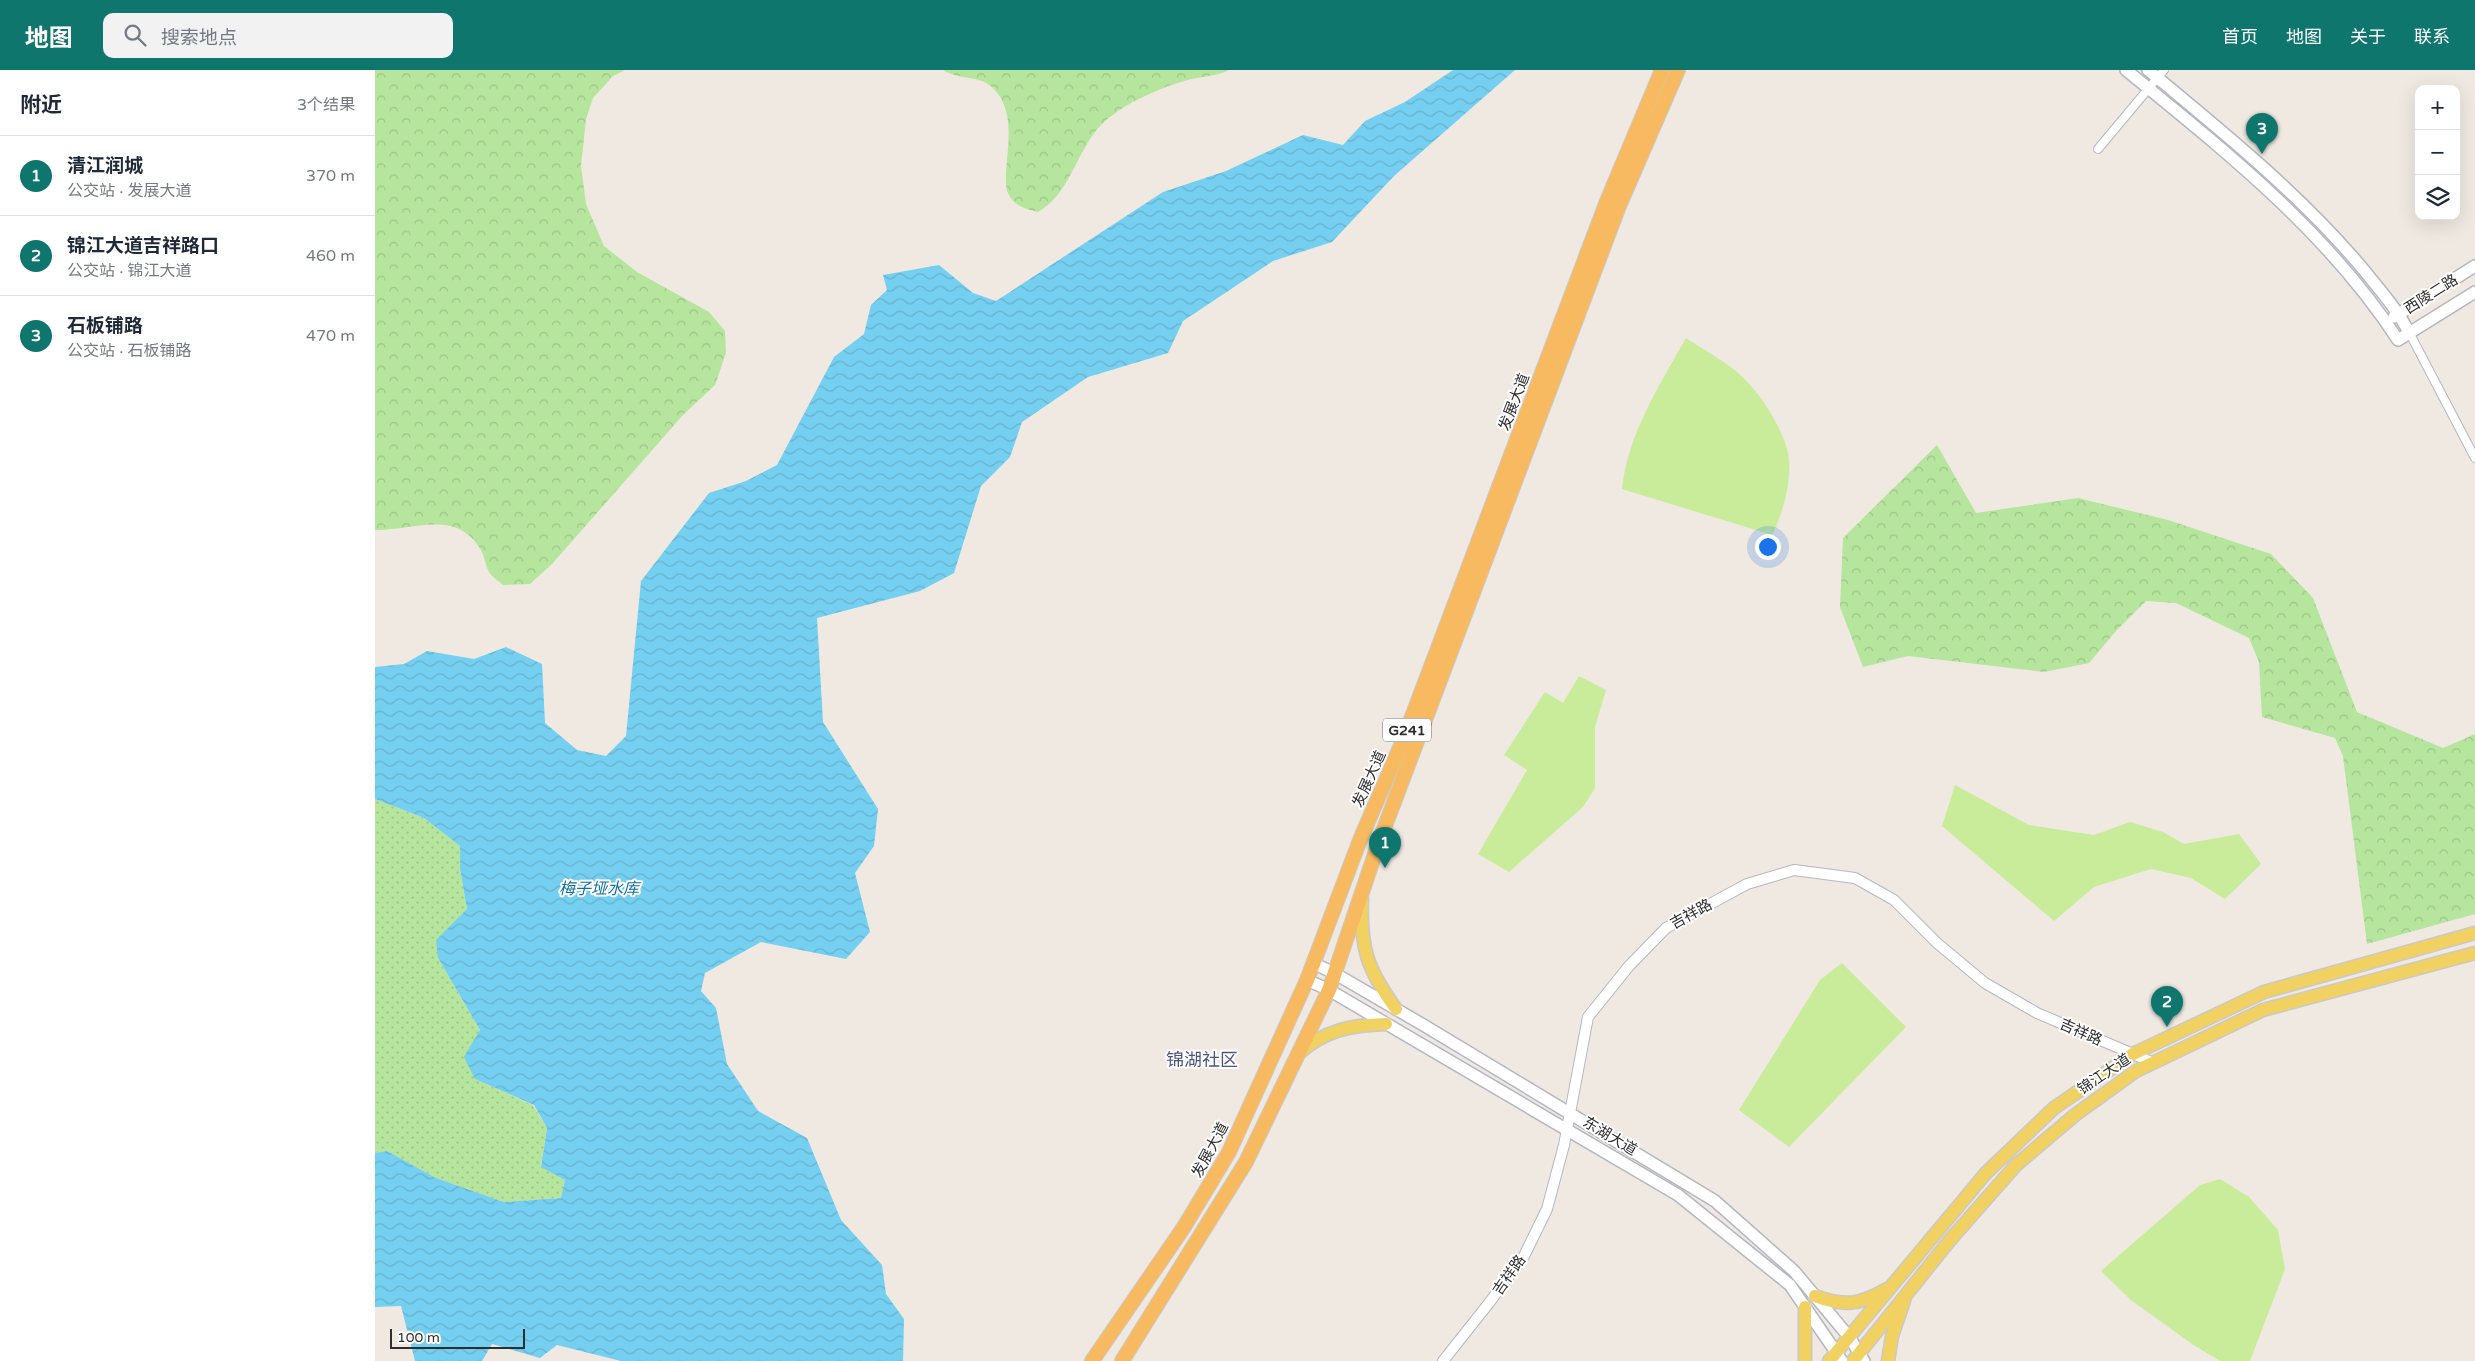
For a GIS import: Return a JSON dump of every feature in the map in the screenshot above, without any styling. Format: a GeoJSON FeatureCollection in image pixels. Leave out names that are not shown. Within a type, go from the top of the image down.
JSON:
{"type":"FeatureCollection","features":[{"type":"Feature","properties":{"kind":"highway","name":"发展大道"},"geometry":{"type":"LineString","coordinates":[[1092,1361],[1184,1227],[1229,1152],[1307,980],[1360,840],[1404,738],[1607,200],[1662,70]]}},
{"type":"Feature","properties":{"kind":"highway","name":"发展大道"},"geometry":{"type":"LineString","coordinates":[[1122,1361],[1245,1162],[1329,990],[1363,889],[1619,206],[1678,70]]}},
{"type":"Feature","properties":{"kind":"main road"},"geometry":{"type":"LineString","coordinates":[[2125,70],[2261,183],[2330,252],[2386,321]]}},
{"type":"Feature","properties":{"kind":"main road"},"geometry":{"type":"LineString","coordinates":[[2156,72],[2270,173],[2340,242],[2399,314],[2409,334]]}},
{"type":"Feature","properties":{"kind":"main road","name":"西陵二路"},"geometry":{"type":"LineString","coordinates":[[2475,266],[2386,321],[2398,340],[2475,292]]}},
{"type":"Feature","properties":{"kind":"main road"},"geometry":{"type":"LineString","coordinates":[[1363,889],[1361,928],[1366,958],[1378,984],[1396,1009]]}},
{"type":"Feature","properties":{"kind":"main road","name":"锦江大道"},"geometry":{"type":"LineString","coordinates":[[1836,1358],[1850,1338],[1993,1167],[2054,1108],[2133,1054],[2265,992],[2475,933]]}},
{"type":"Feature","properties":{"kind":"main road","name":"锦江大道"},"geometry":{"type":"LineString","coordinates":[[1859,1358],[1906,1295],[2016,1165],[2075,1115],[2136,1071],[2263,1010],[2475,953]]}},
{"type":"Feature","properties":{"kind":"main road","name":"东湖大道"},"geometry":{"type":"LineString","coordinates":[[1313,962],[1335,973],[1570,1112],[1715,1201],[1794,1271],[1850,1338],[1859,1358]]}},
{"type":"Feature","properties":{"kind":"main road","name":"东湖大道"},"geometry":{"type":"LineString","coordinates":[[1307,980],[1329,990],[1678,1195],[1790,1285],[1836,1358]]}},
{"type":"Feature","properties":{"kind":"main road"},"geometry":{"type":"LineString","coordinates":[[1299,1054],[1313,1041],[1342,1028],[1386,1024]]}},
{"type":"Feature","properties":{"kind":"main road"},"geometry":{"type":"LineString","coordinates":[[1815,1296],[1836,1303],[1866,1301],[1895,1284]]}},
{"type":"Feature","properties":{"kind":"main road"},"geometry":{"type":"LineString","coordinates":[[1888,1361],[1893,1336],[1906,1295]]}},
{"type":"Feature","properties":{"kind":"main road"},"geometry":{"type":"LineString","coordinates":[[1805,1307],[1805,1361]]}},
{"type":"Feature","properties":{"kind":"street"},"geometry":{"type":"LineString","coordinates":[[2098,150],[2148,88],[2156,72]]}},
{"type":"Feature","properties":{"kind":"street"},"geometry":{"type":"LineString","coordinates":[[2409,334],[2475,458]]}},
{"type":"Feature","properties":{"kind":"street","name":"吉祥路"},"geometry":{"type":"LineString","coordinates":[[1443,1361],[1524,1256],[1547,1209],[1567,1130],[1588,1017],[1629,966],[1666,928],[1747,884],[1794,870],[1855,878],[1894,900],[1937,943],[1985,983],[2037,1013],[2154,1063]]}},
{"type":"Feature","properties":{"kind":"green space"},"geometry":{"type":"Polygon","coordinates":[[[375,70],[625,70],[613,76],[593,98],[586,119],[581,166],[586,204],[604,246],[637,272],[709,312],[725,331],[726,353],[715,385],[683,415],[552,564],[530,584],[503,585],[489,572],[481,550],[471,537],[459,529],[446,525],[433,525],[375,530],[375,70]]]}},
{"type":"Feature","properties":{"kind":"green space"},"geometry":{"type":"Polygon","coordinates":[[[943,70],[1229,70],[1219,74],[1190,79],[1162,89],[1118,111],[1100,126],[1092,136],[1058,195],[1038,212],[1014,202],[1006,187],[1009,127],[1005,106],[1000,97],[993,88],[982,81],[955,75],[943,70]]]}},
{"type":"Feature","properties":{"kind":"green space"},"geometry":{"type":"Polygon","coordinates":[[[1686,338],[1729,366],[1744,379],[1768,409],[1783,436],[1788,453],[1788,484],[1780,517],[1772,535],[1622,489],[1631,449],[1646,411],[1686,338]]]}},
{"type":"Feature","properties":{"kind":"green space"},"geometry":{"type":"Polygon","coordinates":[[[1937,445],[1976,513],[2078,498],[2168,520],[2271,554],[2313,598],[2357,712],[2443,748],[2475,734],[2475,914],[2367,944],[2343,756],[2335,738],[2262,717],[2259,662],[2249,638],[2176,603],[2146,601],[2116,631],[2089,663],[2044,672],[1908,656],[1863,667],[1840,607],[1843,538],[1937,445]]]}},
{"type":"Feature","properties":{"kind":"green space"},"geometry":{"type":"Polygon","coordinates":[[[1579,676],[1606,690],[1595,727],[1595,788],[1583,807],[1509,872],[1478,854],[1527,770],[1504,755],[1545,692],[1563,703],[1579,676]]]}},
{"type":"Feature","properties":{"kind":"green space"},"geometry":{"type":"Polygon","coordinates":[[[1955,785],[2029,825],[2094,835],[2130,822],[2163,832],[2184,844],[2239,834],[2261,864],[2225,899],[2191,878],[2151,869],[2094,887],[2054,921],[1942,826],[1955,785]]]}},
{"type":"Feature","properties":{"kind":"green space"},"geometry":{"type":"Polygon","coordinates":[[[375,799],[424,818],[460,846],[460,869],[467,909],[438,958],[480,1030],[475,1079],[533,1105],[547,1128],[541,1166],[565,1180],[561,1198],[504,1202],[436,1178],[387,1151],[375,1153],[375,799]]]}},
{"type":"Feature","properties":{"kind":"green space"},"geometry":{"type":"Polygon","coordinates":[[[1842,963],[1906,1027],[1789,1147],[1739,1110],[1820,980],[1842,963]]]}},
{"type":"Feature","properties":{"kind":"green space"},"geometry":{"type":"Polygon","coordinates":[[[2220,1179],[2249,1197],[2278,1230],[2285,1269],[2250,1361],[2220,1361],[2192,1344],[2131,1300],[2101,1271],[2200,1185],[2220,1179]]]}},
{"type":"Feature","properties":{"kind":"water","name":"梅子垭水库"},"geometry":{"type":"Polygon","coordinates":[[[1453,70],[1515,70],[1394,176],[1332,242],[1273,261],[1183,321],[1168,353],[1088,377],[1022,422],[1010,457],[981,486],[954,573],[920,591],[817,618],[823,722],[878,809],[874,846],[855,873],[870,932],[846,959],[761,942],[705,973],[701,991],[716,1008],[727,1064],[758,1111],[807,1138],[841,1220],[882,1265],[886,1294],[904,1319],[903,1361],[621,1361],[557,1345],[540,1358],[492,1344],[482,1361],[415,1361],[401,1306],[375,1307],[375,1153],[387,1151],[436,1178],[504,1202],[561,1198],[565,1180],[541,1167],[547,1128],[534,1105],[475,1079],[464,1057],[480,1030],[438,958],[436,940],[467,909],[460,869],[460,846],[424,818],[375,799],[375,667],[404,664],[427,651],[474,659],[506,647],[542,664],[545,723],[577,750],[606,756],[626,736],[641,581],[709,493],[746,481],[777,465],[834,357],[864,334],[871,305],[887,290],[883,275],[939,265],[973,293],[996,301],[1163,192],[1226,171],[1303,135],[1343,145],[1365,121],[1405,102],[1453,70]]]}},
{"type":"Feature","properties":{"kind":"place","name":"石板铺路"},"geometry":{"type":"Point","coordinates":[2262,154]}},
{"type":"Feature","properties":{"kind":"place","name":"清江润城"},"geometry":{"type":"Point","coordinates":[1385,868]}},
{"type":"Feature","properties":{"kind":"place","name":"锦江大道吉祥路口"},"geometry":{"type":"Point","coordinates":[2167,1027]}},
{"type":"Feature","properties":{"kind":"district","name":"锦湖社区"},"geometry":{"type":"Point","coordinates":[1202,1060]}}]}
